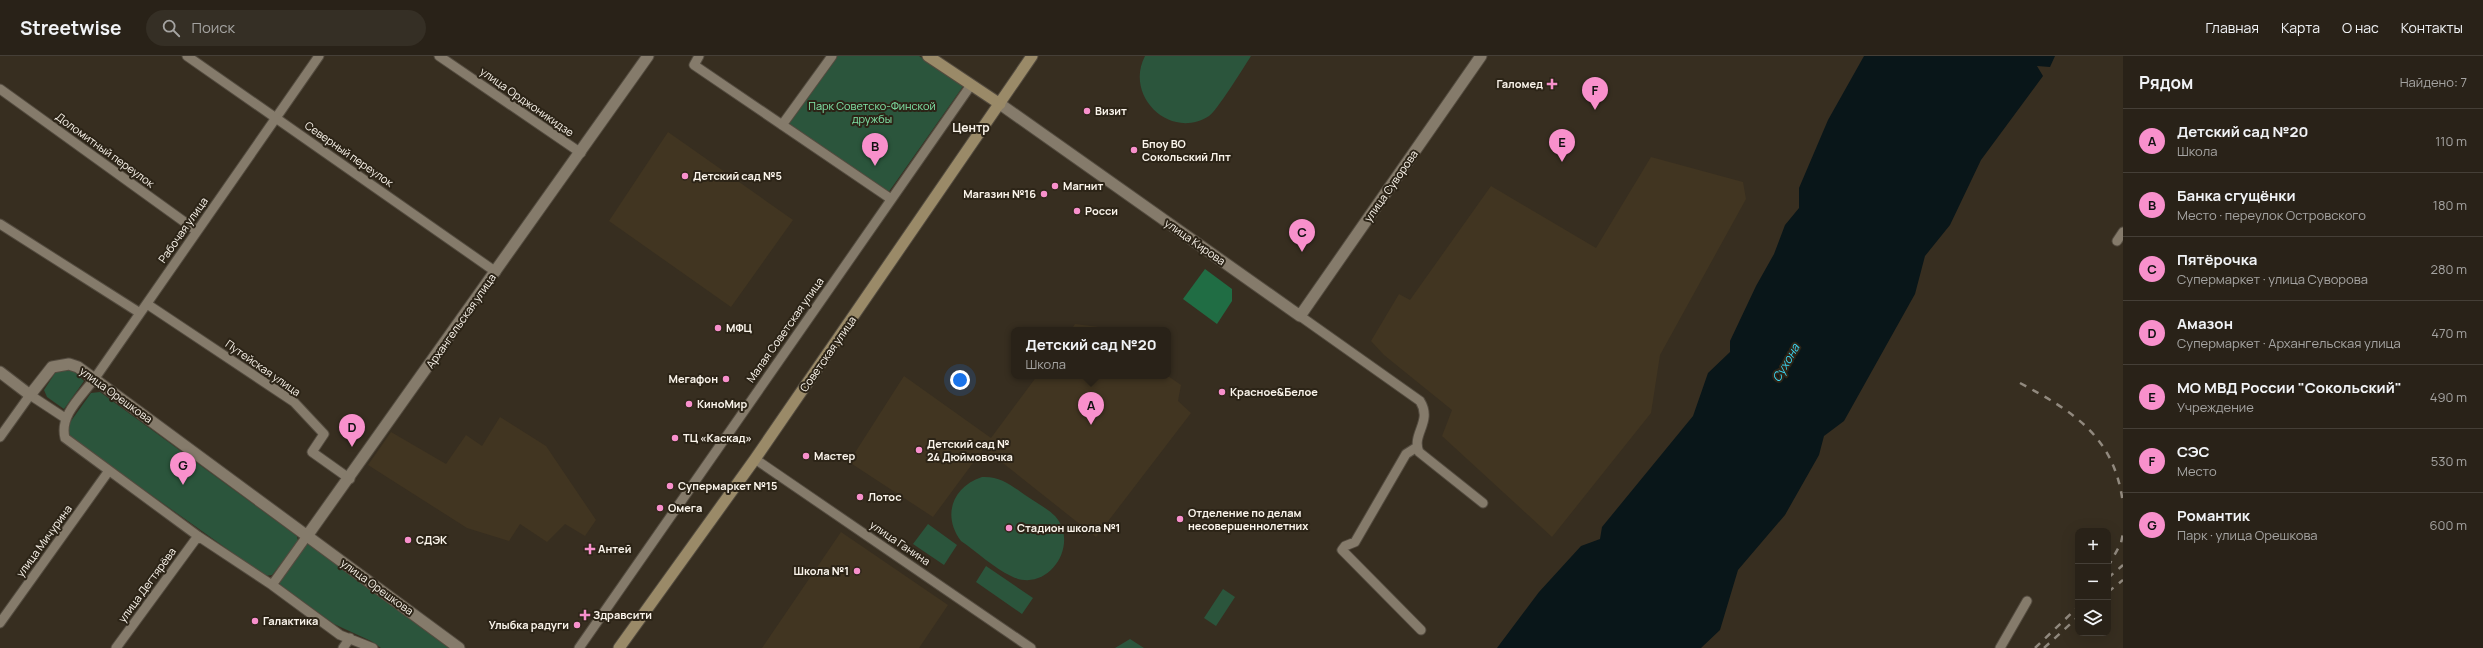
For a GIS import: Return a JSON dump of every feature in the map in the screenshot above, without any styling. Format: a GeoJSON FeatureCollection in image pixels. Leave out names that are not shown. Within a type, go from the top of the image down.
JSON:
{"type":"FeatureCollection","features":[{"type":"Feature","properties":{"kind":"main road","name":"улица Кирова"},"geometry":{"type":"LineString","coordinates":[[928,56],[1000,104]]}},
{"type":"Feature","properties":{"kind":"main road","name":"Советская улица"},"geometry":{"type":"LineString","coordinates":[[619,648],[755,459],[1032,56]]}},
{"type":"Feature","properties":{"kind":"street","name":"Северный переулок"},"geometry":{"type":"LineString","coordinates":[[187,56],[496,272]]}},
{"type":"Feature","properties":{"kind":"street","name":"Рабочая улица"},"geometry":{"type":"LineString","coordinates":[[65,418],[147,304],[319,56]]}},
{"type":"Feature","properties":{"kind":"street","name":"улица Орджоникидзе"},"geometry":{"type":"LineString","coordinates":[[440,56],[581,153]]}},
{"type":"Feature","properties":{"kind":"street","name":"Архангельская улица"},"geometry":{"type":"LineString","coordinates":[[272,585],[350,479],[648,56]]}},
{"type":"Feature","properties":{"kind":"street"},"geometry":{"type":"LineString","coordinates":[[699,56],[694,65],[891,199]]}},
{"type":"Feature","properties":{"kind":"street"},"geometry":{"type":"LineString","coordinates":[[782,125],[832,56]]}},
{"type":"Feature","properties":{"kind":"street","name":"улица Суворова"},"geometry":{"type":"LineString","coordinates":[[1300,316],[1481,56]]}},
{"type":"Feature","properties":{"kind":"street","name":"Малая Советская улица"},"geometry":{"type":"LineString","coordinates":[[579,648],[971,85]]}},
{"type":"Feature","properties":{"kind":"street","name":"Доломитный переулок"},"geometry":{"type":"LineString","coordinates":[[0,89],[197,231]]}},
{"type":"Feature","properties":{"kind":"street","name":"улица Кирова"},"geometry":{"type":"LineString","coordinates":[[1000,104],[1420,401],[1425,409],[1425,416],[1417,447]]}},
{"type":"Feature","properties":{"kind":"street"},"geometry":{"type":"LineString","coordinates":[[0,224],[140,313]]}},
{"type":"Feature","properties":{"kind":"street"},"geometry":{"type":"LineString","coordinates":[[2116,241],[2123,232]]}},
{"type":"Feature","properties":{"kind":"street","name":"Путейская улица"},"geometry":{"type":"LineString","coordinates":[[147,304],[294,402],[324,434],[312,452],[350,479]]}},
{"type":"Feature","properties":{"kind":"street","name":"улица Орешкова"},"geometry":{"type":"LineString","coordinates":[[30,395],[46,372],[60,364],[78,366],[459,648]]}},
{"type":"Feature","properties":{"kind":"street"},"geometry":{"type":"LineString","coordinates":[[0,372],[30,395],[65,418],[62,429],[65,438],[108,472],[198,536],[272,585],[340,634],[373,648]]}},
{"type":"Feature","properties":{"kind":"street"},"geometry":{"type":"LineString","coordinates":[[0,437],[30,395]]}},
{"type":"Feature","properties":{"kind":"street"},"geometry":{"type":"LineString","coordinates":[[1421,630],[1342,550],[1345,546],[1355,542],[1406,454],[1417,447],[1419,452],[1483,503]]}},
{"type":"Feature","properties":{"kind":"street","name":"улица Ганина"},"geometry":{"type":"LineString","coordinates":[[755,459],[1031,648]]}},
{"type":"Feature","properties":{"kind":"street","name":"улица Мичурина"},"geometry":{"type":"LineString","coordinates":[[0,623],[108,472]]}},
{"type":"Feature","properties":{"kind":"street","name":"улица Дегтярёва"},"geometry":{"type":"LineString","coordinates":[[116,648],[198,536]]}},
{"type":"Feature","properties":{"kind":"street"},"geometry":{"type":"LineString","coordinates":[[2000,648],[2027,601]]}},
{"type":"Feature","properties":{"kind":"street"},"geometry":{"type":"LineString","coordinates":[[343,648],[350,638]]}},
{"type":"Feature","properties":{"kind":"shaded area","name":"Детский сад №5"},"geometry":{"type":"Polygon","coordinates":[[[668,132],[793,220],[731,307],[609,221],[668,132]]]}},
{"type":"Feature","properties":{"kind":"shaded area"},"geometry":{"type":"Polygon","coordinates":[[[1651,157],[1743,182],[1746,199],[1660,355],[1651,413],[1552,537],[1442,436],[1452,410],[1384,355],[1371,341],[1399,294],[1410,300],[1491,186],[1596,248],[1651,157]]]}},
{"type":"Feature","properties":{"kind":"shaded area"},"geometry":{"type":"Polygon","coordinates":[[[1075,324],[1099,327],[1073,327],[1075,324]]]}},
{"type":"Feature","properties":{"kind":"shaded area"},"geometry":{"type":"Polygon","coordinates":[[[904,376],[991,438],[1035,379],[1171,378],[1181,385],[1178,401],[1191,413],[1096,537],[984,448],[933,517],[849,462],[904,376]]]}},
{"type":"Feature","properties":{"kind":"shaded area"},"geometry":{"type":"Polygon","coordinates":[[[500,417],[546,446],[596,520],[585,536],[565,524],[547,542],[520,524],[509,541],[467,528],[368,465],[391,432],[446,464],[466,435],[482,446],[500,417]]]}},
{"type":"Feature","properties":{"kind":"shaded area","name":"Школа №1"},"geometry":{"type":"Polygon","coordinates":[[[841,532],[948,605],[919,648],[762,648],[841,532]]]}},
{"type":"Feature","properties":{"kind":"green space","name":"Парк Советско-Финской дружбы"},"geometry":{"type":"Polygon","coordinates":[[[837,56],[919,56],[964,85],[888,193],[786,123],[837,56]]]}},
{"type":"Feature","properties":{"kind":"green space"},"geometry":{"type":"Polygon","coordinates":[[[1145,56],[1251,56],[1213,113],[1194,122],[1180,123],[1166,119],[1154,110],[1146,99],[1141,86],[1140,71],[1145,56]]]}},
{"type":"Feature","properties":{"kind":"green space"},"geometry":{"type":"Polygon","coordinates":[[[1205,269],[1232,289],[1232,301],[1217,324],[1183,299],[1205,269]]]}},
{"type":"Feature","properties":{"kind":"green space"},"geometry":{"type":"Polygon","coordinates":[[[68,366],[84,381],[64,409],[47,397],[44,390],[59,367],[68,366]]]}},
{"type":"Feature","properties":{"kind":"green space"},"geometry":{"type":"Polygon","coordinates":[[[100,392],[297,536],[298,542],[272,575],[265,576],[67,435],[66,428],[91,393],[100,392]]]}},
{"type":"Feature","properties":{"kind":"green space"},"geometry":{"type":"Polygon","coordinates":[[[982,477],[994,478],[1005,482],[1055,516],[1062,528],[1064,540],[1062,553],[1056,564],[1048,573],[1037,579],[1024,580],[1011,576],[961,541],[952,522],[951,512],[953,503],[963,488],[982,477]]]}},
{"type":"Feature","properties":{"kind":"green space"},"geometry":{"type":"Polygon","coordinates":[[[928,524],[957,545],[944,565],[913,544],[928,524]]]}},
{"type":"Feature","properties":{"kind":"green space"},"geometry":{"type":"Polygon","coordinates":[[[307,543],[450,648],[381,648],[371,641],[334,624],[280,585],[280,579],[307,543]]]}},
{"type":"Feature","properties":{"kind":"green space"},"geometry":{"type":"Polygon","coordinates":[[[986,566],[1033,598],[1022,614],[976,582],[986,566]]]}},
{"type":"Feature","properties":{"kind":"green space"},"geometry":{"type":"Polygon","coordinates":[[[1223,589],[1235,597],[1216,626],[1204,618],[1223,589]]]}},
{"type":"Feature","properties":{"kind":"green space"},"geometry":{"type":"Polygon","coordinates":[[[1130,639],[1144,648],[1115,648],[1130,639]]]}},
{"type":"Feature","properties":{"kind":"water","name":"Сухона"},"geometry":{"type":"Polygon","coordinates":[[[1864,56],[2055,56],[2050,67],[2037,66],[2043,76],[1981,160],[1950,225],[1925,256],[1915,294],[1844,421],[1824,436],[1819,455],[1785,515],[1738,570],[1720,630],[1701,648],[1497,648],[1539,592],[1581,546],[1600,539],[1602,527],[1693,416],[1708,373],[1730,352],[1730,341],[1756,286],[1774,254],[1785,225],[1799,208],[1799,188],[1828,120],[1864,56]]]}},
{"type":"Feature","properties":{"kind":"railway"},"geometry":{"type":"LineString","coordinates":[[2020,383],[2058,405],[2089,429],[2101,444],[2111,461],[2118,481],[2123,504]]}},
{"type":"Feature","properties":{"kind":"railway"},"geometry":{"type":"LineString","coordinates":[[2110,564],[2121,543],[2123,533]]}},
{"type":"Feature","properties":{"kind":"railway"},"geometry":{"type":"LineString","coordinates":[[2111,575],[2123,565]]}},
{"type":"Feature","properties":{"kind":"railway"},"geometry":{"type":"LineString","coordinates":[[2111,590],[2123,580]]}},
{"type":"Feature","properties":{"kind":"railway"},"geometry":{"type":"LineString","coordinates":[[2035,648],[2075,610]]}},
{"type":"Feature","properties":{"kind":"railway"},"geometry":{"type":"LineString","coordinates":[[2044,648],[2075,620]]}},
{"type":"Feature","properties":{"kind":"place","name":"Галомед"},"geometry":{"type":"Point","coordinates":[1552,84]}},
{"type":"Feature","properties":{"kind":"place","name":"СЭС"},"geometry":{"type":"Point","coordinates":[1595,110]}},
{"type":"Feature","properties":{"kind":"place","name":"Визит"},"geometry":{"type":"Point","coordinates":[1087,111]}},
{"type":"Feature","properties":{"kind":"place","name":"Бпоу ВО Сокольский Лпт"},"geometry":{"type":"Point","coordinates":[1134,150]}},
{"type":"Feature","properties":{"kind":"place","name":"МО МВД России \"Сокольский\""},"geometry":{"type":"Point","coordinates":[1562,162]}},
{"type":"Feature","properties":{"kind":"place","name":"Банка сгущёнки"},"geometry":{"type":"Point","coordinates":[875,166]}},
{"type":"Feature","properties":{"kind":"place","name":"Детский сад №5"},"geometry":{"type":"Point","coordinates":[685,176]}},
{"type":"Feature","properties":{"kind":"place","name":"Магнит"},"geometry":{"type":"Point","coordinates":[1055,186]}},
{"type":"Feature","properties":{"kind":"place","name":"Магазин №16"},"geometry":{"type":"Point","coordinates":[1044,194]}},
{"type":"Feature","properties":{"kind":"place","name":"Росси"},"geometry":{"type":"Point","coordinates":[1077,211]}},
{"type":"Feature","properties":{"kind":"place","name":"Пятёрочка"},"geometry":{"type":"Point","coordinates":[1302,252]}},
{"type":"Feature","properties":{"kind":"place","name":"МФЦ"},"geometry":{"type":"Point","coordinates":[718,328]}},
{"type":"Feature","properties":{"kind":"place","name":"Мегафон"},"geometry":{"type":"Point","coordinates":[726,379]}},
{"type":"Feature","properties":{"kind":"place","name":"Красное&Белое"},"geometry":{"type":"Point","coordinates":[1222,392]}},
{"type":"Feature","properties":{"kind":"place","name":"КиноМир"},"geometry":{"type":"Point","coordinates":[689,404]}},
{"type":"Feature","properties":{"kind":"place","name":"Детский сад №20"},"geometry":{"type":"Point","coordinates":[1091,425]}},
{"type":"Feature","properties":{"kind":"place","name":"ТЦ «Каскад»"},"geometry":{"type":"Point","coordinates":[675,438]}},
{"type":"Feature","properties":{"kind":"place","name":"Амазон"},"geometry":{"type":"Point","coordinates":[352,447]}},
{"type":"Feature","properties":{"kind":"place","name":"Детский сад № 24 Дюймовочка"},"geometry":{"type":"Point","coordinates":[919,450]}},
{"type":"Feature","properties":{"kind":"place","name":"Мастер"},"geometry":{"type":"Point","coordinates":[806,456]}},
{"type":"Feature","properties":{"kind":"place","name":"Романтик"},"geometry":{"type":"Point","coordinates":[183,485]}},
{"type":"Feature","properties":{"kind":"place","name":"Супермаркет №15"},"geometry":{"type":"Point","coordinates":[670,486]}},
{"type":"Feature","properties":{"kind":"place","name":"Лотос"},"geometry":{"type":"Point","coordinates":[860,497]}},
{"type":"Feature","properties":{"kind":"place","name":"Омега"},"geometry":{"type":"Point","coordinates":[660,508]}},
{"type":"Feature","properties":{"kind":"place","name":"Отделение по делам несовершеннолетних"},"geometry":{"type":"Point","coordinates":[1180,519]}},
{"type":"Feature","properties":{"kind":"place","name":"Стадион школа №1"},"geometry":{"type":"Point","coordinates":[1009,528]}},
{"type":"Feature","properties":{"kind":"place","name":"СДЭК"},"geometry":{"type":"Point","coordinates":[408,540]}},
{"type":"Feature","properties":{"kind":"place","name":"Антей"},"geometry":{"type":"Point","coordinates":[590,549]}},
{"type":"Feature","properties":{"kind":"place","name":"Школа №1"},"geometry":{"type":"Point","coordinates":[857,571]}},
{"type":"Feature","properties":{"kind":"place","name":"Здравсити"},"geometry":{"type":"Point","coordinates":[585,615]}},
{"type":"Feature","properties":{"kind":"place","name":"Галактика"},"geometry":{"type":"Point","coordinates":[255,621]}},
{"type":"Feature","properties":{"kind":"place","name":"Улыбка радуги"},"geometry":{"type":"Point","coordinates":[577,625]}},
{"type":"Feature","properties":{"kind":"district","name":"Центр"},"geometry":{"type":"Point","coordinates":[971,128]}}]}
